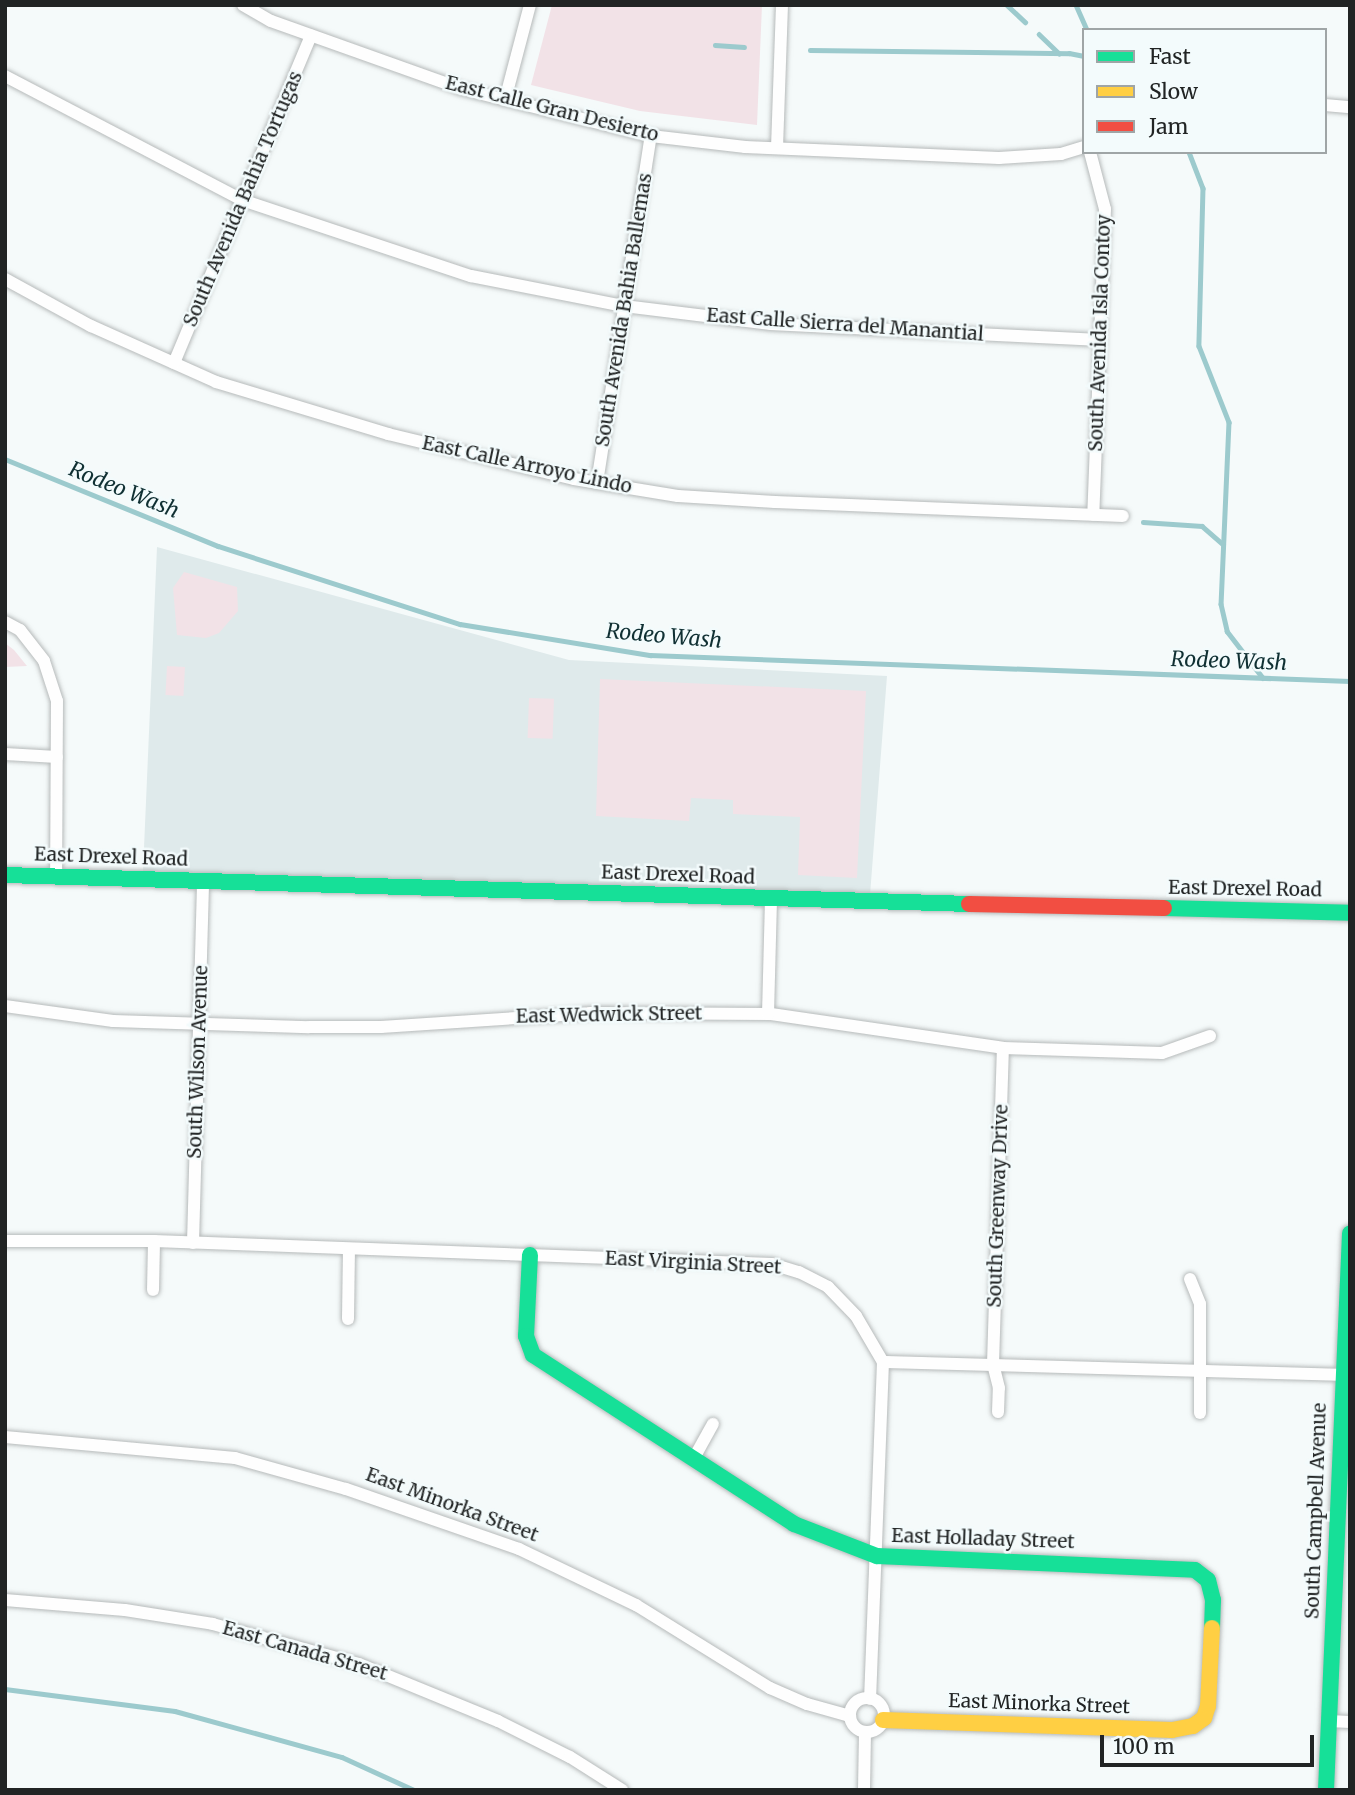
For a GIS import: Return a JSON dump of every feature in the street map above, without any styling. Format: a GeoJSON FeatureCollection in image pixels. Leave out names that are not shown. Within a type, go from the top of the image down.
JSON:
{"type":"FeatureCollection","features":[{"type":"Feature","properties":{"kind":"street","name":"East Calle Gran Desierto"},"geometry":{"type":"LineString","coordinates":[[243,5],[271,21],[462,89],[651,136],[777,148],[999,158],[1061,153],[1082,148]]}},
{"type":"Feature","properties":{"kind":"street"},"geometry":{"type":"LineString","coordinates":[[505,100],[530,5]]}},
{"type":"Feature","properties":{"kind":"street"},"geometry":{"type":"LineString","coordinates":[[777,148],[782,5]]}},
{"type":"Feature","properties":{"kind":"street","name":"South Avenida Bahia Tortugas"},"geometry":{"type":"LineString","coordinates":[[174,363],[312,35]]}},
{"type":"Feature","properties":{"kind":"street","name":"East Calle Sierra del Manantial"},"geometry":{"type":"LineString","coordinates":[[5,76],[242,200],[471,276],[624,306],[771,324],[1100,340]]}},
{"type":"Feature","properties":{"kind":"street"},"geometry":{"type":"LineString","coordinates":[[1327,106],[1350,107]]}},
{"type":"Feature","properties":{"kind":"street","name":"South Avenida Bahia Ballemas"},"geometry":{"type":"LineString","coordinates":[[597,483],[651,136]]}},
{"type":"Feature","properties":{"kind":"street","name":"South Avenida Isla Contoy"},"geometry":{"type":"LineString","coordinates":[[1091,154],[1105,209],[1094,515]]}},
{"type":"Feature","properties":{"kind":"street","name":"East Calle Arroyo Lindo"},"geometry":{"type":"LineString","coordinates":[[5,279],[91,326],[216,382],[388,434],[597,483],[678,496],[1123,516]]}},
{"type":"Feature","properties":{"kind":"street"},"geometry":{"type":"LineString","coordinates":[[5,622],[20,630],[44,661],[57,701],[56,876]]}},
{"type":"Feature","properties":{"kind":"street"},"geometry":{"type":"LineString","coordinates":[[5,754],[57,757]]}},
{"type":"Feature","properties":{"kind":"street","name":"East Drexel Road"},"geometry":{"type":"LineString","coordinates":[[5,875],[771,899],[1350,913]]}},
{"type":"Feature","properties":{"kind":"street","name":"South Wilson Avenue"},"geometry":{"type":"LineString","coordinates":[[193,1243],[203,881]]}},
{"type":"Feature","properties":{"kind":"street"},"geometry":{"type":"LineString","coordinates":[[768,1014],[771,899]]}},
{"type":"Feature","properties":{"kind":"street","name":"East Wedwick Street"},"geometry":{"type":"LineString","coordinates":[[5,1006],[113,1021],[382,1027],[549,1014],[768,1014],[1003,1048],[1163,1052],[1210,1036]]}},
{"type":"Feature","properties":{"kind":"street","name":"South Greenway Drive"},"geometry":{"type":"LineString","coordinates":[[993,1364],[1003,1048]]}},
{"type":"Feature","properties":{"kind":"street","name":"South Campbell Avenue"},"geometry":{"type":"LineString","coordinates":[[1326,1790],[1342,1549],[1350,1234]]}},
{"type":"Feature","properties":{"kind":"street","name":"East Virginia Street"},"geometry":{"type":"LineString","coordinates":[[5,1241],[154,1241],[772,1264],[799,1272],[828,1287],[856,1316],[883,1362]]}},
{"type":"Feature","properties":{"kind":"street"},"geometry":{"type":"LineString","coordinates":[[153,1290],[154,1241]]}},
{"type":"Feature","properties":{"kind":"street"},"geometry":{"type":"LineString","coordinates":[[348,1319],[349,1249]]}},
{"type":"Feature","properties":{"kind":"street","name":"East Holladay Street"},"geometry":{"type":"LineString","coordinates":[[530,1255],[526,1336],[531,1357],[694,1458],[794,1524],[877,1556],[1195,1570],[1208,1580],[1213,1600],[1208,1706],[1204,1718],[1193,1726]]}},
{"type":"Feature","properties":{"kind":"street"},"geometry":{"type":"LineString","coordinates":[[1190,1279],[1200,1304],[1200,1413]]}},
{"type":"Feature","properties":{"kind":"street"},"geometry":{"type":"LineString","coordinates":[[870,1699],[883,1362],[1346,1374]]}},
{"type":"Feature","properties":{"kind":"street"},"geometry":{"type":"LineString","coordinates":[[993,1364],[999,1388],[998,1412]]}},
{"type":"Feature","properties":{"kind":"street"},"geometry":{"type":"LineString","coordinates":[[694,1458],[713,1423]]}},
{"type":"Feature","properties":{"kind":"street","name":"East Minorka Street"},"geometry":{"type":"LineString","coordinates":[[5,1437],[235,1458],[346,1489],[519,1549],[636,1605],[770,1688],[807,1704],[850,1716]]}},
{"type":"Feature","properties":{"kind":"street","name":"East Canada Street"},"geometry":{"type":"LineString","coordinates":[[5,1600],[125,1610],[213,1624],[359,1664],[498,1721],[570,1758],[622,1790]]}},
{"type":"Feature","properties":{"kind":"street"},"geometry":{"type":"LineString","coordinates":[[870,1699],[882,1707],[883,1720],[875,1730],[865,1732],[854,1726],[850,1716],[857,1701],[870,1699]]}},
{"type":"Feature","properties":{"kind":"street","name":"East Minorka Street"},"geometry":{"type":"LineString","coordinates":[[883,1720],[1172,1730],[1193,1726]]}},
{"type":"Feature","properties":{"kind":"street"},"geometry":{"type":"LineString","coordinates":[[1329,1721],[1350,1722]]}},
{"type":"Feature","properties":{"kind":"street"},"geometry":{"type":"LineString","coordinates":[[864,1790],[865,1732]]}},
{"type":"Feature","properties":{"kind":"shaded area"},"geometry":{"type":"Polygon","coordinates":[[[552,5],[762,5],[757,125],[640,111],[531,85],[552,5]]]}},
{"type":"Feature","properties":{"kind":"shaded area"},"geometry":{"type":"Polygon","coordinates":[[[157,547],[569,660],[887,676],[870,895],[143,871],[157,547]]]}},
{"type":"Feature","properties":{"kind":"shaded area"},"geometry":{"type":"Polygon","coordinates":[[[184,572],[237,587],[238,611],[219,633],[206,638],[177,635],[173,588],[184,572]]]}},
{"type":"Feature","properties":{"kind":"shaded area"},"geometry":{"type":"Polygon","coordinates":[[[5,643],[14,650],[27,666],[5,667],[5,643]]]}},
{"type":"Feature","properties":{"kind":"shaded area"},"geometry":{"type":"Polygon","coordinates":[[[167,666],[185,667],[183,696],[165,695],[167,666]]]}},
{"type":"Feature","properties":{"kind":"shaded area"},"geometry":{"type":"Polygon","coordinates":[[[600,679],[866,691],[857,878],[798,875],[800,817],[733,814],[733,800],[691,798],[689,821],[596,816],[600,679]]]}},
{"type":"Feature","properties":{"kind":"shaded area"},"geometry":{"type":"Polygon","coordinates":[[[529,698],[554,699],[553,739],[528,738],[529,698]]]}},
{"type":"Feature","properties":{"kind":"waterway"},"geometry":{"type":"LineString","coordinates":[[1007,5],[1025,22]]}},
{"type":"Feature","properties":{"kind":"waterway"},"geometry":{"type":"LineString","coordinates":[[1076,5],[1086,28]]}},
{"type":"Feature","properties":{"kind":"waterway"},"geometry":{"type":"LineString","coordinates":[[1039,34],[1059,53]]}},
{"type":"Feature","properties":{"kind":"waterway"},"geometry":{"type":"LineString","coordinates":[[715,45],[744,47]]}},
{"type":"Feature","properties":{"kind":"waterway"},"geometry":{"type":"LineString","coordinates":[[810,50],[1069,53],[1082,56]]}},
{"type":"Feature","properties":{"kind":"waterway"},"geometry":{"type":"LineString","coordinates":[[1190,154],[1203,188],[1199,346],[1229,422],[1221,604],[1227,631],[1263,678]]}},
{"type":"Feature","properties":{"kind":"waterway","name":"Rodeo Wash"},"geometry":{"type":"LineString","coordinates":[[5,459],[218,546],[460,624],[650,655],[1350,681]]}},
{"type":"Feature","properties":{"kind":"waterway"},"geometry":{"type":"LineString","coordinates":[[1143,522],[1202,526],[1223,544]]}},
{"type":"Feature","properties":{"kind":"waterway"},"geometry":{"type":"LineString","coordinates":[[5,1689],[175,1711],[342,1757],[414,1790]]}},
{"type":"Feature","properties":{"kind":"traffic: fast"},"geometry":{"type":"LineString","coordinates":[[5,875],[969,904]]}},
{"type":"Feature","properties":{"kind":"traffic: fast"},"geometry":{"type":"LineString","coordinates":[[1164,908],[1350,913]]}},
{"type":"Feature","properties":{"kind":"traffic: fast"},"geometry":{"type":"LineString","coordinates":[[1326,1790],[1350,1234]]}},
{"type":"Feature","properties":{"kind":"traffic: fast"},"geometry":{"type":"LineString","coordinates":[[530,1255],[526,1336],[533,1355],[794,1524],[877,1556],[1195,1570],[1208,1580],[1213,1600],[1212,1628]]}},
{"type":"Feature","properties":{"kind":"traffic: slow"},"geometry":{"type":"LineString","coordinates":[[883,1720],[1172,1730],[1193,1726],[1204,1718],[1208,1706],[1212,1628]]}},
{"type":"Feature","properties":{"kind":"traffic: jam"},"geometry":{"type":"LineString","coordinates":[[969,904],[1164,908]]}}]}
